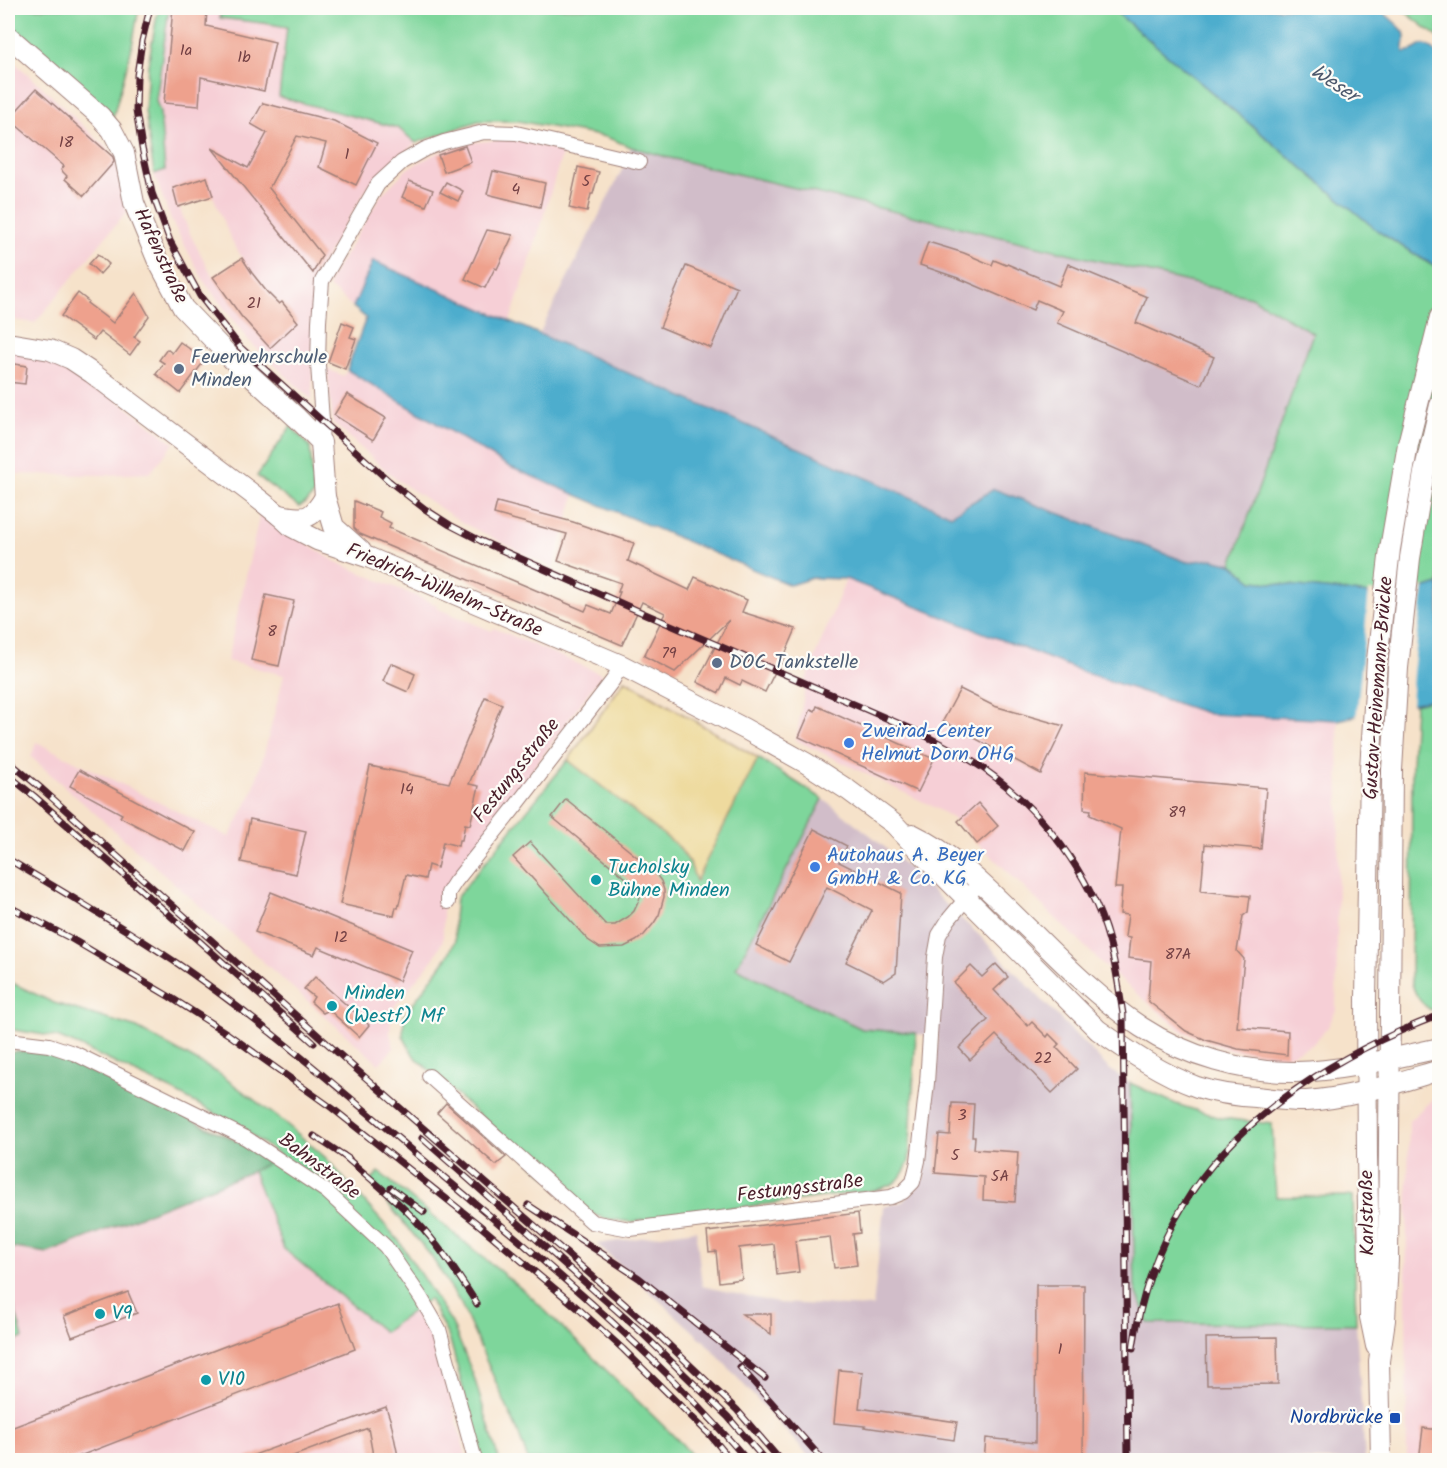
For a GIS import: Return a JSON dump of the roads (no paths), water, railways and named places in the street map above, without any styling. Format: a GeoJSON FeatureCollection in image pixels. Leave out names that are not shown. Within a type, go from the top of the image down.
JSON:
{"type":"FeatureCollection","features":[{"type":"Feature","properties":{"kind":"main road","name":"Hafenstraße"},"geometry":{"type":"LineString","coordinates":[[8,36],[100,116],[112,130],[124,153],[134,202],[157,259],[183,308],[231,358],[321,442]]}},
{"type":"Feature","properties":{"kind":"main road","name":"Gustav-Heinemann-Brücke"},"geometry":{"type":"LineString","coordinates":[[1366,1064],[1370,770],[1377,660],[1390,549],[1408,444],[1440,318]]}},
{"type":"Feature","properties":{"kind":"main road","name":"Friedrich-Wilhelm-Straße"},"geometry":{"type":"LineString","coordinates":[[8,343],[50,350],[71,359],[292,527],[317,540],[370,558],[621,665],[806,763],[894,824],[949,857],[980,882],[1081,980],[1143,1028],[1184,1050],[1218,1063],[1258,1070],[1298,1072],[1366,1064],[1440,1048]]}},
{"type":"Feature","properties":{"kind":"main road","name":"Gustav-Heinemann-Brücke"},"geometry":{"type":"LineString","coordinates":[[1389,1086],[1392,770],[1398,668],[1410,558],[1424,473],[1440,405]]}},
{"type":"Feature","properties":{"kind":"main road"},"geometry":{"type":"LineString","coordinates":[[321,442],[325,497],[334,527],[370,558]]}},
{"type":"Feature","properties":{"kind":"main road"},"geometry":{"type":"LineString","coordinates":[[279,515],[300,518],[310,516],[325,497]]}},
{"type":"Feature","properties":{"kind":"main road","name":"Friedrich-Wilhelm-Straße"},"geometry":{"type":"LineString","coordinates":[[894,824],[1098,1030],[1158,1069],[1198,1087],[1231,1095],[1289,1100],[1319,1099],[1367,1091],[1440,1070]]}},
{"type":"Feature","properties":{"kind":"main road"},"geometry":{"type":"LineString","coordinates":[[1065,997],[1081,980]]}},
{"type":"Feature","properties":{"kind":"main road","name":"Karlstraße"},"geometry":{"type":"LineString","coordinates":[[1366,1064],[1370,1317],[1379,1361]]}},
{"type":"Feature","properties":{"kind":"main road","name":"Karlstraße"},"geometry":{"type":"LineString","coordinates":[[1381,1461],[1379,1361],[1385,1320],[1388,1260],[1389,1086]]}},
{"type":"Feature","properties":{"kind":"street"},"geometry":{"type":"LineString","coordinates":[[321,442],[322,420],[318,365],[322,281],[378,184],[402,162],[425,148],[484,132],[516,133],[639,162]]}},
{"type":"Feature","properties":{"kind":"street","name":"Festungsstraße"},"geometry":{"type":"LineString","coordinates":[[448,902],[448,893],[455,882],[613,680],[621,665]]}},
{"type":"Feature","properties":{"kind":"street","name":"Festungsstraße"},"geometry":{"type":"LineString","coordinates":[[429,1076],[592,1222],[630,1229],[891,1197],[903,1192],[913,1182],[918,1161],[927,1083],[935,957],[939,935],[949,919],[980,882]]}},
{"type":"Feature","properties":{"kind":"street","name":"Bahnstraße"},"geometry":{"type":"LineString","coordinates":[[9,1041],[49,1045],[76,1054],[246,1138],[326,1191],[386,1248],[421,1298],[439,1329],[476,1461]]}},
{"type":"Feature","properties":{"kind":"water","name":"Weser"},"geometry":{"type":"Polygon","coordinates":[[[1111,8],[1378,8],[1404,32],[1404,52],[1421,45],[1433,49],[1440,56],[1439,268],[1379,232],[1111,8]]]}},
{"type":"Feature","properties":{"kind":"water"},"geometry":{"type":"Polygon","coordinates":[[[373,261],[951,515],[994,489],[1187,562],[1212,559],[1232,564],[1253,581],[1397,597],[1439,584],[1439,698],[1338,720],[1209,714],[1086,673],[846,579],[812,578],[790,585],[510,467],[347,370],[366,318],[353,307],[373,261]]]}},
{"type":"Feature","properties":{"kind":"railway"},"geometry":{"type":"LineString","coordinates":[[150,8],[137,75],[136,111],[152,193],[170,241],[200,296],[240,347],[389,481],[450,525],[643,613],[916,731],[959,754],[984,769],[1025,803],[1044,823],[1077,868],[1101,916],[1109,941],[1123,1014],[1128,1460]]}},
{"type":"Feature","properties":{"kind":"railway"},"geometry":{"type":"LineString","coordinates":[[8,761],[646,1323],[737,1410],[780,1460]]}},
{"type":"Feature","properties":{"kind":"railway"},"geometry":{"type":"LineString","coordinates":[[8,775],[314,1043]]}},
{"type":"Feature","properties":{"kind":"railway"},"geometry":{"type":"LineString","coordinates":[[8,859],[165,955],[223,996],[293,1051],[611,1321],[681,1388],[747,1460]]}},
{"type":"Feature","properties":{"kind":"railway"},"geometry":{"type":"LineString","coordinates":[[8,906],[70,938],[170,997],[228,1034],[332,1108],[478,1224],[580,1310],[710,1435],[731,1460]]}},
{"type":"Feature","properties":{"kind":"railway"},"geometry":{"type":"LineString","coordinates":[[1133,1348],[1145,1293],[1165,1239],[1183,1206],[1206,1173],[1232,1143],[1262,1115],[1330,1067],[1367,1047],[1440,1015]]}},
{"type":"Feature","properties":{"kind":"railway"},"geometry":{"type":"LineString","coordinates":[[314,1136],[349,1159]]}},
{"type":"Feature","properties":{"kind":"railway"},"geometry":{"type":"LineString","coordinates":[[422,1138],[640,1331],[728,1417],[765,1460]]}},
{"type":"Feature","properties":{"kind":"railway"},"geometry":{"type":"LineString","coordinates":[[343,1155],[399,1204],[425,1231],[477,1304]]}},
{"type":"Feature","properties":{"kind":"railway"},"geometry":{"type":"LineString","coordinates":[[391,1188],[424,1212]]}},
{"type":"Feature","properties":{"kind":"railway"},"geometry":{"type":"LineString","coordinates":[[528,1205],[639,1278],[765,1378]]}},
{"type":"Feature","properties":{"kind":"railway"},"geometry":{"type":"LineString","coordinates":[[740,1367],[823,1460]]}},
{"type":"Feature","properties":{"kind":"place","name":"Feuerwehrschule Minden"},"geometry":{"type":"Point","coordinates":[179,369]}},
{"type":"Feature","properties":{"kind":"place","name":"DOC Tankstelle"},"geometry":{"type":"Point","coordinates":[717,663]}},
{"type":"Feature","properties":{"kind":"place","name":"Zweirad-Center Helmut Dorn OHG"},"geometry":{"type":"Point","coordinates":[849,743]}},
{"type":"Feature","properties":{"kind":"place","name":"Autohaus A. Beyer GmbH & Co. KG"},"geometry":{"type":"Point","coordinates":[815,867]}},
{"type":"Feature","properties":{"kind":"place","name":"Tucholsky Bühne Minden"},"geometry":{"type":"Point","coordinates":[596,880]}},
{"type":"Feature","properties":{"kind":"place","name":"Minden (Westf) Mf"},"geometry":{"type":"Point","coordinates":[332,1006]}},
{"type":"Feature","properties":{"kind":"place","name":"V9"},"geometry":{"type":"Point","coordinates":[100,1314]}},
{"type":"Feature","properties":{"kind":"place","name":"V10"},"geometry":{"type":"Point","coordinates":[206,1380]}},
{"type":"Feature","properties":{"kind":"place","name":"Nordbrücke"},"geometry":{"type":"Point","coordinates":[1395,1418]}}]}
